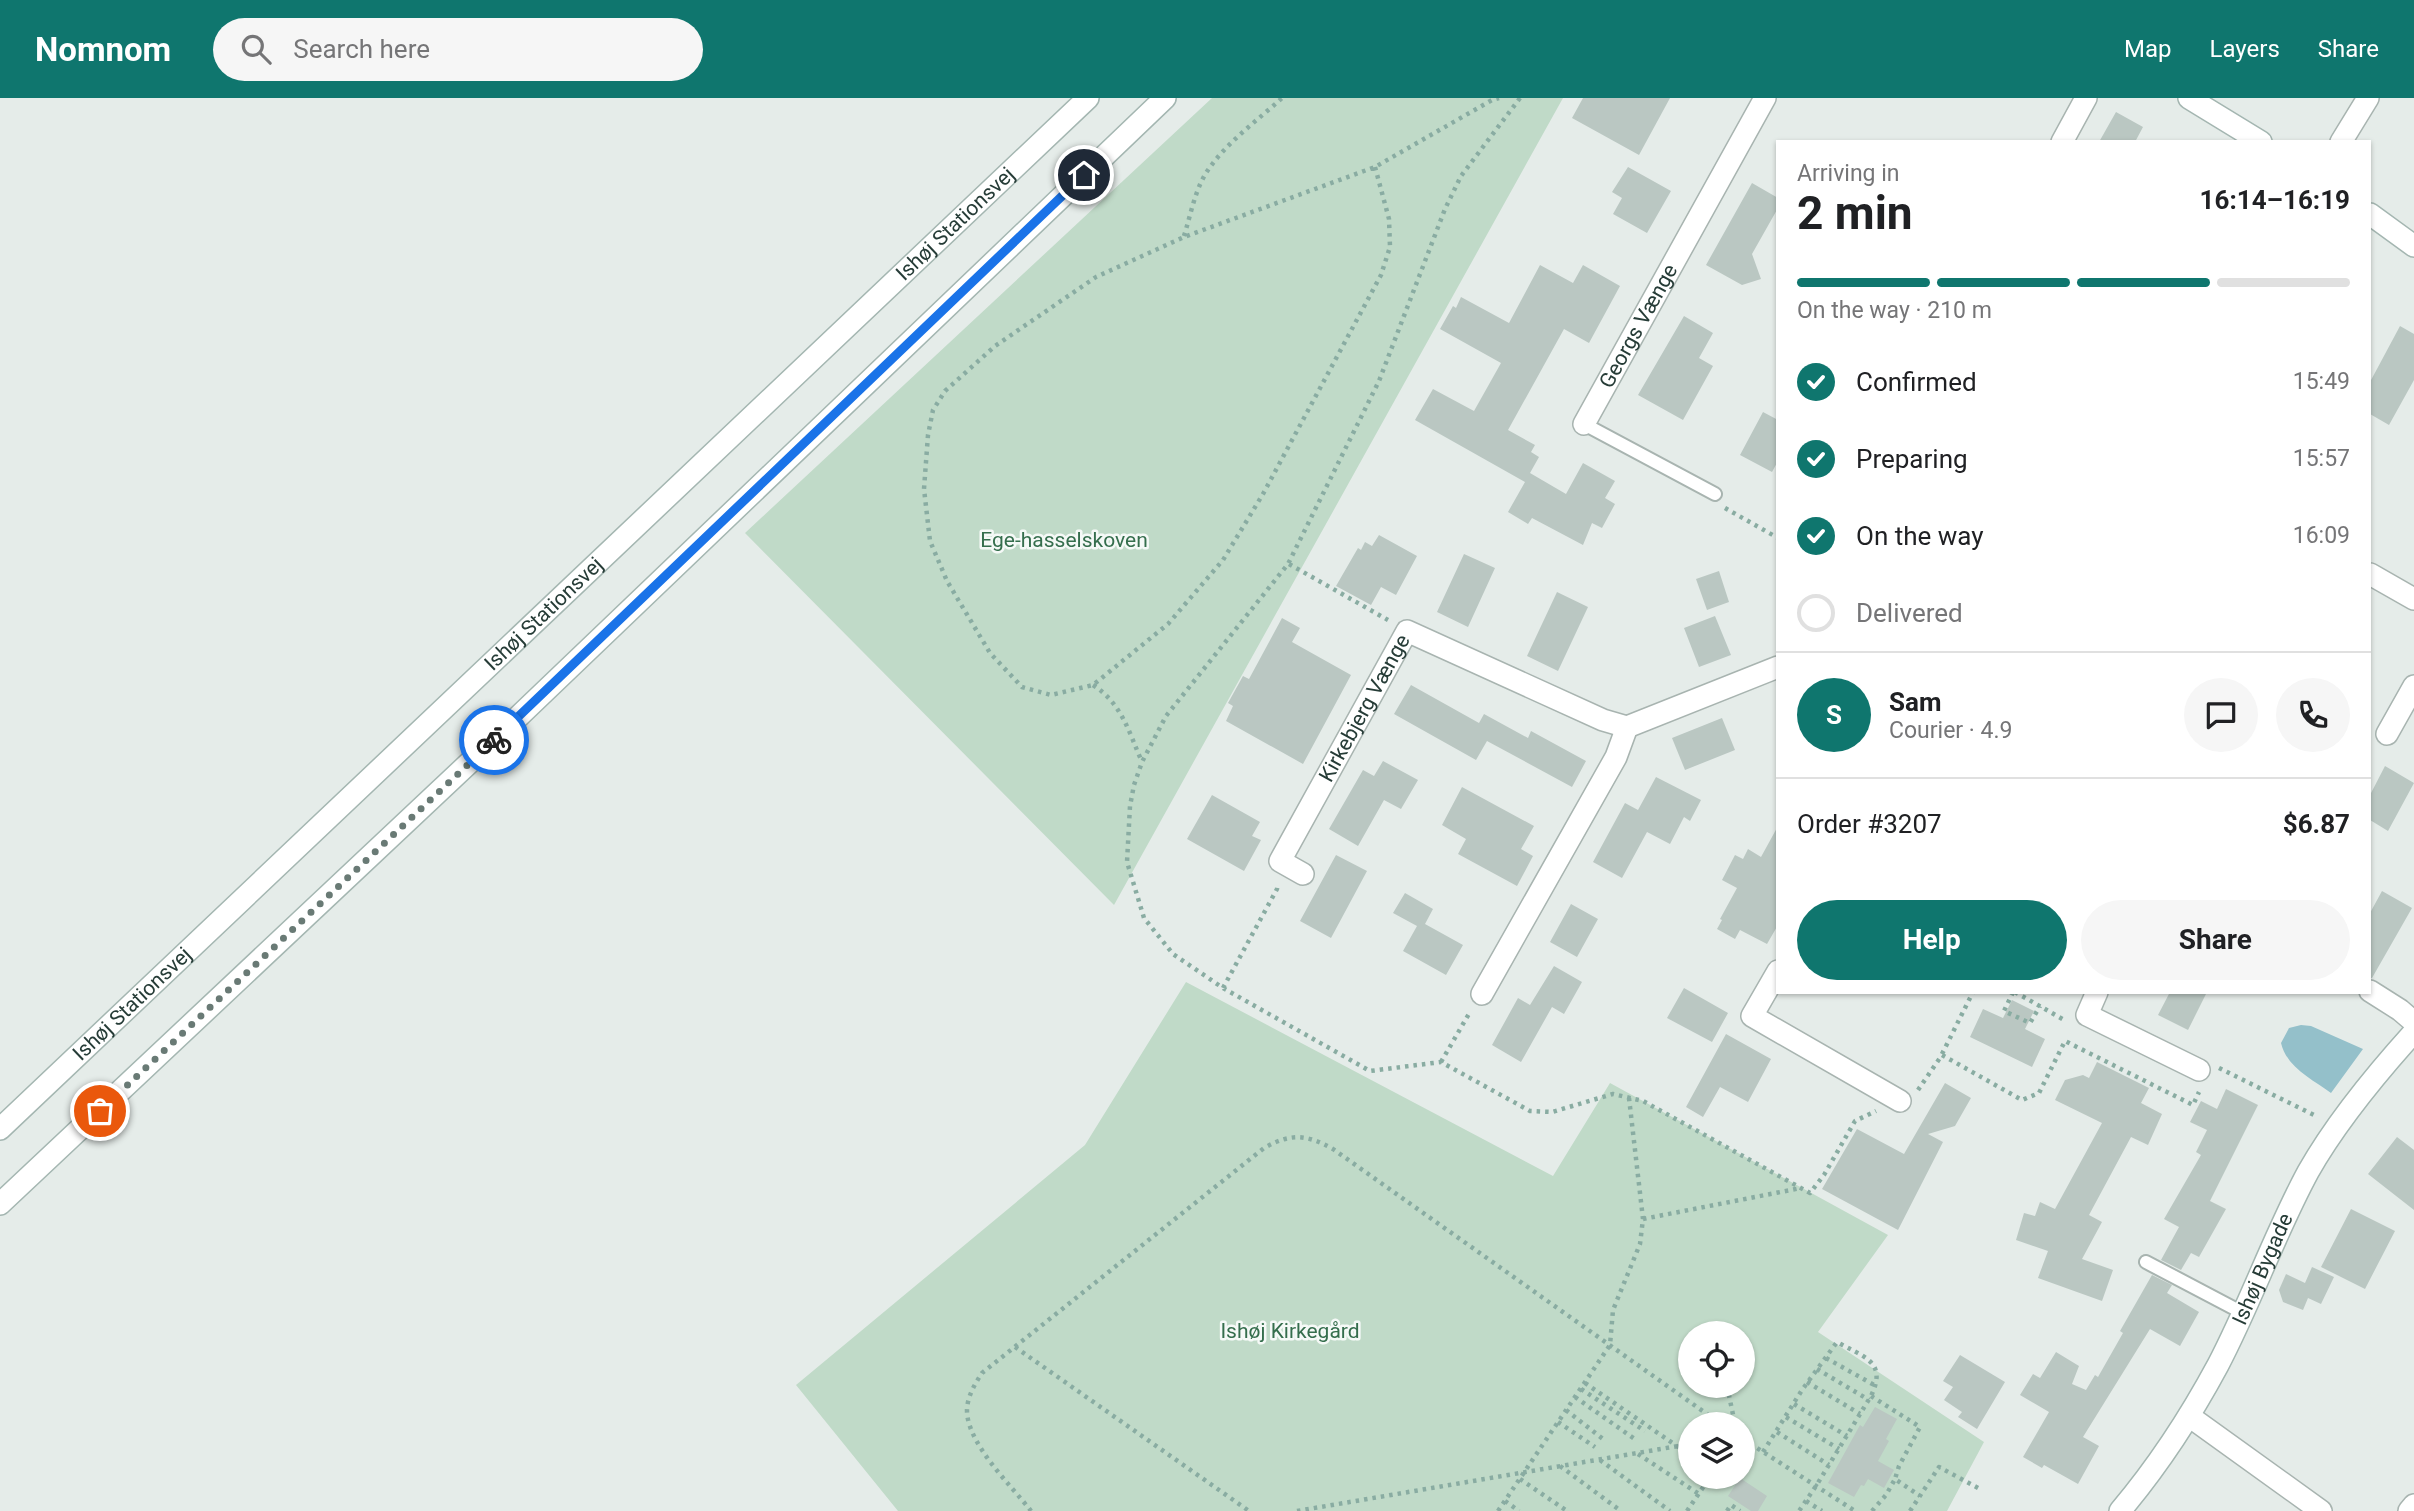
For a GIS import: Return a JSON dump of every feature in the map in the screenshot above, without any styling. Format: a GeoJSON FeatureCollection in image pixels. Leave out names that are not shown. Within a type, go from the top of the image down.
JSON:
{"type":"FeatureCollection","features":[{"type":"Feature","properties":{"kind":"main road","name":"Ishøj Stationsvej"},"geometry":{"type":"LineString","coordinates":[[0,1129],[1088,98]]}},
{"type":"Feature","properties":{"kind":"main road"},"geometry":{"type":"LineString","coordinates":[[0,1204],[518,717],[1165,98]]}},
{"type":"Feature","properties":{"kind":"main road","name":"Georgs Vænge"},"geometry":{"type":"LineString","coordinates":[[1584,424],[1765,98]]}},
{"type":"Feature","properties":{"kind":"main road"},"geometry":{"type":"LineString","coordinates":[[2063,140],[2086,98]]}},
{"type":"Feature","properties":{"kind":"main road"},"geometry":{"type":"LineString","coordinates":[[2189,98],[2258,140]]}},
{"type":"Feature","properties":{"kind":"main road"},"geometry":{"type":"LineString","coordinates":[[2342,140],[2368,98]]}},
{"type":"Feature","properties":{"kind":"main road"},"geometry":{"type":"LineString","coordinates":[[2371,215],[2414,246]]}},
{"type":"Feature","properties":{"kind":"main road"},"geometry":{"type":"LineString","coordinates":[[2371,575],[2414,599]]}},
{"type":"Feature","properties":{"kind":"main road","name":"Kirkebjerg Vænge"},"geometry":{"type":"LineString","coordinates":[[1280,861],[1407,631],[1603,720],[1627,727]]}},
{"type":"Feature","properties":{"kind":"main road"},"geometry":{"type":"LineString","coordinates":[[1482,993],[1616,757],[1627,727],[1776,668]]}},
{"type":"Feature","properties":{"kind":"main road"},"geometry":{"type":"LineString","coordinates":[[2387,734],[2414,687]]}},
{"type":"Feature","properties":{"kind":"main road"},"geometry":{"type":"LineString","coordinates":[[1280,861],[1303,874]]}},
{"type":"Feature","properties":{"kind":"main road"},"geometry":{"type":"LineString","coordinates":[[1776,974],[1752,1016],[1900,1101]]}},
{"type":"Feature","properties":{"kind":"main road"},"geometry":{"type":"LineString","coordinates":[[2371,992],[2414,1022]]}},
{"type":"Feature","properties":{"kind":"main road"},"geometry":{"type":"LineString","coordinates":[[2096,994],[2087,1015],[2205,1073]]}},
{"type":"Feature","properties":{"kind":"main road","name":"Ishøj Bygade"},"geometry":{"type":"LineString","coordinates":[[2120,1511],[2144,1483],[2189,1416],[2218,1364],[2310,1170],[2364,1092],[2414,1032]]}},
{"type":"Feature","properties":{"kind":"main road"},"geometry":{"type":"LineString","coordinates":[[2189,1416],[2321,1511]]}},
{"type":"Feature","properties":{"kind":"main road"},"geometry":{"type":"LineString","coordinates":[[2409,1511],[2414,1505]]}},
{"type":"Feature","properties":{"kind":"lane","name":"Georgs Vænge"},"geometry":{"type":"LineString","coordinates":[[1584,424],[1715,494]]}},
{"type":"Feature","properties":{"kind":"lane"},"geometry":{"type":"LineString","coordinates":[[2146,1262],[2243,1312]]}},
{"type":"Feature","properties":{"kind":"path"},"geometry":{"type":"LineString","coordinates":[[1184,237],[1196,194],[1207,170],[1282,98]]}},
{"type":"Feature","properties":{"kind":"path"},"geometry":{"type":"LineString","coordinates":[[1375,167],[1390,219],[1390,247],[1381,275],[1263,494],[1223,560],[1168,624],[1093,685],[1051,695],[1022,687],[990,653],[947,581],[930,541],[925,489],[928,435],[933,410],[945,391],[995,346],[1096,277],[1184,237],[1375,167],[1499,98]]}},
{"type":"Feature","properties":{"kind":"path"},"geometry":{"type":"LineString","coordinates":[[1520,98],[1461,176],[1445,209],[1379,381],[1288,564],[1166,716],[1142,762],[1130,806],[1127,862],[1144,918],[1172,954],[1223,988],[1370,1071],[1441,1062],[1530,1111],[1552,1112],[1613,1094],[1629,1097],[1643,1101],[1810,1193],[1824,1175],[1855,1121],[1900,1101],[1921,1088],[1942,1055],[1972,994]]}},
{"type":"Feature","properties":{"kind":"path"},"geometry":{"type":"LineString","coordinates":[[1715,494],[1722,507],[1776,537]]}},
{"type":"Feature","properties":{"kind":"path"},"geometry":{"type":"LineString","coordinates":[[1288,564],[1407,631]]}},
{"type":"Feature","properties":{"kind":"path"},"geometry":{"type":"LineString","coordinates":[[1093,685],[1109,696],[1119,711],[1142,762]]}},
{"type":"Feature","properties":{"kind":"path"},"geometry":{"type":"LineString","coordinates":[[1223,988],[1277,889],[1280,861]]}},
{"type":"Feature","properties":{"kind":"path"},"geometry":{"type":"LineString","coordinates":[[1441,1062],[1482,993]]}},
{"type":"Feature","properties":{"kind":"path"},"geometry":{"type":"LineString","coordinates":[[2013,994],[2004,1011],[2030,1023],[2040,1006],[2018,994]]}},
{"type":"Feature","properties":{"kind":"path"},"geometry":{"type":"LineString","coordinates":[[1942,1055],[2022,1100],[2039,1093],[2065,1041],[2193,1105],[2205,1073],[2339,1127]]}},
{"type":"Feature","properties":{"kind":"path"},"geometry":{"type":"LineString","coordinates":[[1498,1511],[1610,1345],[1613,1310],[1640,1244],[1643,1219],[1629,1097]]}},
{"type":"Feature","properties":{"kind":"path"},"geometry":{"type":"LineString","coordinates":[[1031,1511],[978,1444],[969,1427],[967,1408],[971,1389],[982,1373],[1264,1147],[1281,1139],[1299,1136],[1317,1140],[1333,1149],[1704,1412]]}},
{"type":"Feature","properties":{"kind":"path"},"geometry":{"type":"LineString","coordinates":[[1643,1219],[1802,1188]]}},
{"type":"Feature","properties":{"kind":"path"},"geometry":{"type":"LineString","coordinates":[[1763,1452],[1807,1382],[1837,1342],[1873,1363],[1878,1371],[1876,1386],[1799,1511]]}},
{"type":"Feature","properties":{"kind":"path"},"geometry":{"type":"LineString","coordinates":[[1015,1347],[1248,1511]]}},
{"type":"Feature","properties":{"kind":"path"},"geometry":{"type":"LineString","coordinates":[[1826,1357],[1876,1386]]}},
{"type":"Feature","properties":{"kind":"path"},"geometry":{"type":"LineString","coordinates":[[1817,1369],[1920,1427],[1886,1495],[1872,1511]]}},
{"type":"Feature","properties":{"kind":"path"},"geometry":{"type":"LineString","coordinates":[[1807,1382],[1860,1415]]}},
{"type":"Feature","properties":{"kind":"path"},"geometry":{"type":"LineString","coordinates":[[1585,1383],[1678,1446]]}},
{"type":"Feature","properties":{"kind":"path"},"geometry":{"type":"LineString","coordinates":[[1581,1388],[1645,1431]]}},
{"type":"Feature","properties":{"kind":"path"},"geometry":{"type":"LineString","coordinates":[[1575,1397],[1636,1440]]}},
{"type":"Feature","properties":{"kind":"path"},"geometry":{"type":"LineString","coordinates":[[1794,1404],[1847,1436]]}},
{"type":"Feature","properties":{"kind":"path"},"geometry":{"type":"LineString","coordinates":[[1566,1410],[1603,1439]]}},
{"type":"Feature","properties":{"kind":"path"},"geometry":{"type":"LineString","coordinates":[[1786,1417],[1839,1449]]}},
{"type":"Feature","properties":{"kind":"path"},"geometry":{"type":"LineString","coordinates":[[1558,1422],[1595,1447]]}},
{"type":"Feature","properties":{"kind":"path"},"geometry":{"type":"LineString","coordinates":[[1777,1433],[1829,1465]]}},
{"type":"Feature","properties":{"kind":"path"},"geometry":{"type":"LineString","coordinates":[[1297,1511],[1678,1446]]}},
{"type":"Feature","properties":{"kind":"path"},"geometry":{"type":"LineString","coordinates":[[1755,1447],[1855,1511]]}},
{"type":"Feature","properties":{"kind":"path"},"geometry":{"type":"LineString","coordinates":[[1637,1453],[1699,1494]]}},
{"type":"Feature","properties":{"kind":"path"},"geometry":{"type":"LineString","coordinates":[[1599,1460],[1670,1511]]}},
{"type":"Feature","properties":{"kind":"path"},"geometry":{"type":"LineString","coordinates":[[1560,1466],[1621,1511]]}},
{"type":"Feature","properties":{"kind":"path"},"geometry":{"type":"LineString","coordinates":[[1910,1511],[1939,1467],[1980,1489]]}},
{"type":"Feature","properties":{"kind":"path"},"geometry":{"type":"LineString","coordinates":[[1520,1479],[1567,1511]]}},
{"type":"Feature","properties":{"kind":"path"},"geometry":{"type":"LineString","coordinates":[[1895,1479],[1920,1496]]}},
{"type":"Feature","properties":{"kind":"path"},"geometry":{"type":"LineString","coordinates":[[1687,1511],[1702,1489]]}},
{"type":"Feature","properties":{"kind":"path"},"geometry":{"type":"LineString","coordinates":[[1505,1501],[1519,1511]]}},
{"type":"Feature","properties":{"kind":"path"},"geometry":{"type":"LineString","coordinates":[[1806,1501],[1822,1511]]}},
{"type":"Feature","properties":{"kind":"path"},"geometry":{"type":"LineString","coordinates":[[1727,1511],[1731,1505],[1740,1511]]}},
{"type":"Feature","properties":{"kind":"green space","name":"Ege-hasselskoven"},"geometry":{"type":"Polygon","coordinates":[[[1212,98],[1563,98],[1114,905],[745,533],[1212,98]]]}},
{"type":"Feature","properties":{"kind":"green space","name":"Ishøj Kirkegård"},"geometry":{"type":"Polygon","coordinates":[[[1186,982],[1553,1176],[1610,1083],[1888,1235],[1818,1332],[1984,1442],[1947,1511],[898,1511],[796,1385],[1085,1145],[1186,982]]]}},
{"type":"Feature","properties":{"kind":"water"},"geometry":{"type":"Polygon","coordinates":[[[2311,1026],[2363,1049],[2331,1093],[2294,1066],[2284,1052],[2281,1043],[2289,1028],[2311,1026]]]}},
{"type":"Feature","properties":{"kind":"building"},"geometry":{"type":"Polygon","coordinates":[[[1583,98],[1670,98],[1639,155],[1572,118],[1583,98]]]}},
{"type":"Feature","properties":{"kind":"building"},"geometry":{"type":"Polygon","coordinates":[[[2116,112],[2143,127],[2136,140],[2100,140],[2116,112]]]}},
{"type":"Feature","properties":{"kind":"building"},"geometry":{"type":"Polygon","coordinates":[[[1628,167],[1671,191],[1647,233],[1613,214],[1622,198],[1612,192],[1628,167]]]}},
{"type":"Feature","properties":{"kind":"building"},"geometry":{"type":"Polygon","coordinates":[[[1752,183],[1776,197],[1776,212],[1752,254],[1761,279],[1742,285],[1706,265],[1752,183]]]}},
{"type":"Feature","properties":{"kind":"building"},"geometry":{"type":"Polygon","coordinates":[[[1540,265],[1573,283],[1583,265],[1620,286],[1589,343],[1564,329],[1508,430],[1535,445],[1531,452],[1539,457],[1530,473],[1566,494],[1583,463],[1615,481],[1605,498],[1615,504],[1602,528],[1592,523],[1583,545],[1532,518],[1528,524],[1508,512],[1525,482],[1415,420],[1433,389],[1474,411],[1501,363],[1440,329],[1453,306],[1456,308],[1461,297],[1509,323],[1540,265]]]}},
{"type":"Feature","properties":{"kind":"building"},"geometry":{"type":"Polygon","coordinates":[[[1684,316],[1713,333],[1699,358],[1713,366],[1683,420],[1638,395],[1684,316]]]}},
{"type":"Feature","properties":{"kind":"building"},"geometry":{"type":"Polygon","coordinates":[[[2400,326],[2414,334],[2414,380],[2389,425],[2371,415],[2371,380],[2400,326]]]}},
{"type":"Feature","properties":{"kind":"building"},"geometry":{"type":"Polygon","coordinates":[[[1763,412],[1776,419],[1776,465],[1772,472],[1740,455],[1763,412]]]}},
{"type":"Feature","properties":{"kind":"building"},"geometry":{"type":"Polygon","coordinates":[[[1379,535],[1417,556],[1396,595],[1381,587],[1371,605],[1336,586],[1358,548],[1361,550],[1365,542],[1372,546],[1379,535]]]}},
{"type":"Feature","properties":{"kind":"building"},"geometry":{"type":"Polygon","coordinates":[[[1464,554],[1495,568],[1468,627],[1437,612],[1464,554]]]}},
{"type":"Feature","properties":{"kind":"building"},"geometry":{"type":"Polygon","coordinates":[[[1719,571],[1729,602],[1707,610],[1696,579],[1719,571]]]}},
{"type":"Feature","properties":{"kind":"building"},"geometry":{"type":"Polygon","coordinates":[[[1557,592],[1588,607],[1558,671],[1527,656],[1557,592]]]}},
{"type":"Feature","properties":{"kind":"building"},"geometry":{"type":"Polygon","coordinates":[[[1715,616],[1731,655],[1699,667],[1684,628],[1715,616]]]}},
{"type":"Feature","properties":{"kind":"building"},"geometry":{"type":"Polygon","coordinates":[[[1282,618],[1300,628],[1292,642],[1351,675],[1303,764],[1226,721],[1233,706],[1228,703],[1243,676],[1249,679],[1282,618]]]}},
{"type":"Feature","properties":{"kind":"building"},"geometry":{"type":"Polygon","coordinates":[[[1411,685],[1479,723],[1484,714],[1528,738],[1531,731],[1586,761],[1572,787],[1487,741],[1476,760],[1394,714],[1411,685]]]}},
{"type":"Feature","properties":{"kind":"building"},"geometry":{"type":"Polygon","coordinates":[[[1722,718],[1735,750],[1685,770],[1672,738],[1722,718]]]}},
{"type":"Feature","properties":{"kind":"building"},"geometry":{"type":"Polygon","coordinates":[[[1383,761],[1418,780],[1401,809],[1384,800],[1358,846],[1329,829],[1363,770],[1374,776],[1383,761]]]}},
{"type":"Feature","properties":{"kind":"building"},"geometry":{"type":"Polygon","coordinates":[[[2385,766],[2414,783],[2388,831],[2371,821],[2371,793],[2385,766]]]}},
{"type":"Feature","properties":{"kind":"building"},"geometry":{"type":"Polygon","coordinates":[[[1656,777],[1701,800],[1690,821],[1684,817],[1670,844],[1647,832],[1622,878],[1593,862],[1625,803],[1638,810],[1656,777]]]}},
{"type":"Feature","properties":{"kind":"building"},"geometry":{"type":"Polygon","coordinates":[[[1462,787],[1534,826],[1521,849],[1533,856],[1517,886],[1458,854],[1466,839],[1442,825],[1462,787]]]}},
{"type":"Feature","properties":{"kind":"building"},"geometry":{"type":"Polygon","coordinates":[[[1212,795],[1260,822],[1252,836],[1261,840],[1244,871],[1187,839],[1212,795]]]}},
{"type":"Feature","properties":{"kind":"building"},"geometry":{"type":"Polygon","coordinates":[[[1776,830],[1776,928],[1767,944],[1740,930],[1735,939],[1717,929],[1737,888],[1722,880],[1735,855],[1743,859],[1748,849],[1761,857],[1776,830]]]}},
{"type":"Feature","properties":{"kind":"building"},"geometry":{"type":"Polygon","coordinates":[[[1336,855],[1367,871],[1331,938],[1300,921],[1336,855]]]}},
{"type":"Feature","properties":{"kind":"building"},"geometry":{"type":"Polygon","coordinates":[[[2382,891],[2412,908],[2372,978],[2371,978],[2371,911],[2382,891]]]}},
{"type":"Feature","properties":{"kind":"building"},"geometry":{"type":"Polygon","coordinates":[[[1405,893],[1433,909],[1425,924],[1463,945],[1446,975],[1403,951],[1417,926],[1393,913],[1405,893]]]}},
{"type":"Feature","properties":{"kind":"building"},"geometry":{"type":"Polygon","coordinates":[[[1571,904],[1598,919],[1577,957],[1550,942],[1571,904]]]}},
{"type":"Feature","properties":{"kind":"building"},"geometry":{"type":"Polygon","coordinates":[[[1554,966],[1582,982],[1564,1014],[1552,1007],[1521,1062],[1492,1045],[1518,998],[1530,1005],[1554,966]]]}},
{"type":"Feature","properties":{"kind":"building"},"geometry":{"type":"Polygon","coordinates":[[[1684,988],[1728,1013],[1712,1042],[1667,1018],[1684,988]]]}},
{"type":"Feature","properties":{"kind":"building"},"geometry":{"type":"Polygon","coordinates":[[[2169,994],[2206,994],[2188,1030],[2158,1015],[2169,994]]]}},
{"type":"Feature","properties":{"kind":"building"},"geometry":{"type":"Polygon","coordinates":[[[2012,1000],[2034,1011],[2025,1029],[2045,1039],[2032,1067],[1970,1037],[1983,1009],[2003,1018],[2012,1000]]]}},
{"type":"Feature","properties":{"kind":"building"},"geometry":{"type":"Polygon","coordinates":[[[1726,1034],[1771,1059],[1748,1102],[1720,1087],[1703,1117],[1686,1107],[1726,1034]]]}},
{"type":"Feature","properties":{"kind":"building"},"geometry":{"type":"Polygon","coordinates":[[[2097,1062],[2149,1088],[2141,1103],[2162,1114],[2148,1145],[2131,1137],[2089,1215],[2102,1222],[2082,1259],[2113,1270],[2102,1301],[2038,1278],[2048,1251],[2016,1240],[2024,1213],[2035,1216],[2040,1202],[2055,1209],[2102,1123],[2055,1100],[2065,1080],[2083,1075],[2089,1078],[2097,1062]]]}},
{"type":"Feature","properties":{"kind":"building"},"geometry":{"type":"Polygon","coordinates":[[[1945,1083],[1971,1098],[1955,1126],[1928,1134],[1943,1142],[1898,1230],[1822,1189],[1857,1129],[1904,1154],[1945,1083]]]}},
{"type":"Feature","properties":{"kind":"building"},"geometry":{"type":"Polygon","coordinates":[[[2226,1089],[2258,1105],[2210,1201],[2226,1209],[2199,1257],[2191,1253],[2181,1270],[2161,1260],[2179,1227],[2164,1219],[2201,1155],[2196,1152],[2207,1130],[2190,1122],[2201,1101],[2217,1109],[2226,1089]]]}},
{"type":"Feature","properties":{"kind":"building"},"geometry":{"type":"Polygon","coordinates":[[[2397,1137],[2414,1150],[2414,1210],[2368,1174],[2397,1137]]]}},
{"type":"Feature","properties":{"kind":"building"},"geometry":{"type":"Polygon","coordinates":[[[2351,1209],[2395,1231],[2365,1289],[2321,1267],[2351,1209]]]}},
{"type":"Feature","properties":{"kind":"building"},"geometry":{"type":"Polygon","coordinates":[[[2312,1267],[2334,1277],[2321,1304],[2308,1298],[2303,1310],[2283,1302],[2279,1290],[2286,1274],[2305,1283],[2312,1267]]]}},
{"type":"Feature","properties":{"kind":"building"},"geometry":{"type":"Polygon","coordinates":[[[2152,1275],[2172,1285],[2167,1293],[2199,1312],[2180,1346],[2150,1329],[2083,1437],[2099,1446],[2078,1484],[2023,1457],[2049,1412],[2020,1395],[2033,1374],[2040,1378],[2056,1352],[2079,1366],[2072,1384],[2086,1390],[2095,1375],[2098,1377],[2152,1275]]]}},
{"type":"Feature","properties":{"kind":"building"},"geometry":{"type":"Polygon","coordinates":[[[1960,1355],[2005,1382],[1977,1429],[1958,1417],[1962,1412],[1944,1400],[1953,1387],[1943,1381],[1960,1355]]]}},
{"type":"Feature","properties":{"kind":"building"},"geometry":{"type":"Polygon","coordinates":[[[1875,1407],[1897,1419],[1878,1461],[1894,1470],[1884,1488],[1868,1479],[1854,1497],[1828,1483],[1860,1425],[1863,1427],[1875,1407]]]}},
{"type":"Feature","properties":{"kind":"building"},"geometry":{"type":"Polygon","coordinates":[[[1755,1488],[1767,1496],[1758,1511],[1751,1511],[1728,1496],[1733,1489],[1755,1488]]]}},
{"type":"Feature","properties":{"kind":"way so far"},"geometry":{"type":"LineString","coordinates":[[100,1111],[494,740]]}},
{"type":"Feature","properties":{"kind":"route"},"geometry":{"type":"LineString","coordinates":[[494,740],[1084,175]]}}]}
